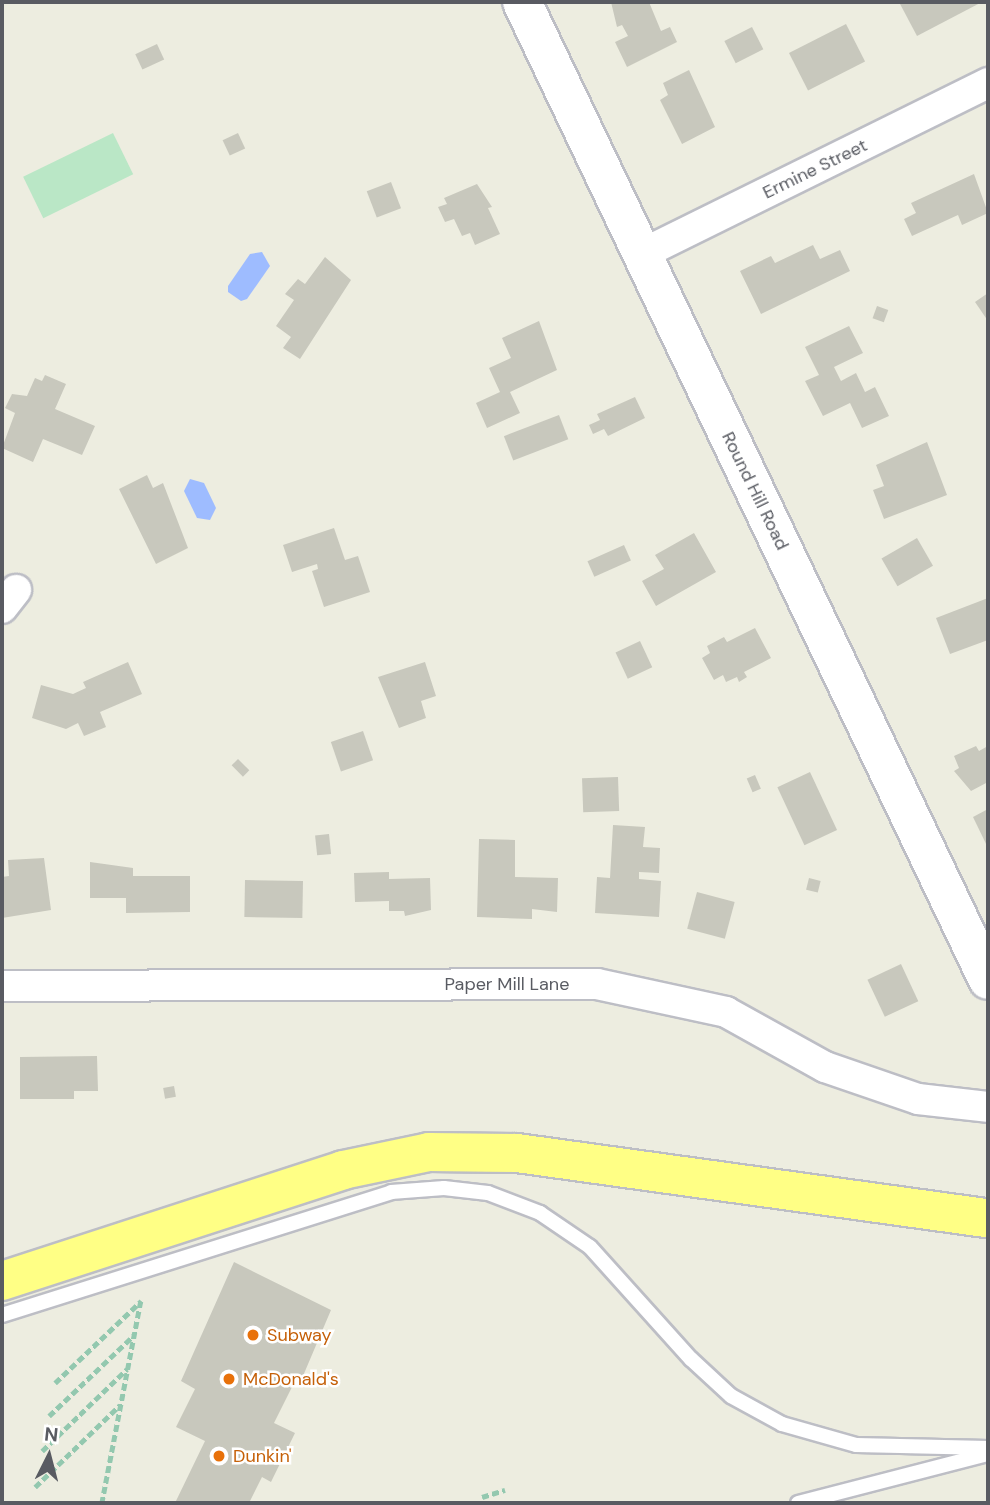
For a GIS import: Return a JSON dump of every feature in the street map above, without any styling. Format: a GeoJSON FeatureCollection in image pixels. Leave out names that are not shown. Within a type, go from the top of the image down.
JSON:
{"type":"FeatureCollection","features":[{"type":"Feature","properties":{"kind":"highway"},"geometry":{"type":"LineString","coordinates":[[2,1281],[343,1170],[429,1152],[517,1153],[988,1218]]}},
{"type":"Feature","properties":{"kind":"main road","name":"Round Hill Road"},"geometry":{"type":"LineString","coordinates":[[522,2],[988,980]]}},
{"type":"Feature","properties":{"kind":"street","name":"Ermine Street"},"geometry":{"type":"LineString","coordinates":[[642,254],[988,83]]}},
{"type":"Feature","properties":{"kind":"street","name":"Paper Mill Lane"},"geometry":{"type":"LineString","coordinates":[[2,986],[597,984],[726,1012],[825,1067],[918,1099],[988,1107]]}},
{"type":"Feature","properties":{"kind":"lane"},"geometry":{"type":"LineString","coordinates":[[2,1315],[391,1192],[444,1188],[488,1193],[540,1213],[590,1247],[691,1359],[731,1396],[782,1424],[856,1445],[988,1451]]}},
{"type":"Feature","properties":{"kind":"lane"},"geometry":{"type":"LineString","coordinates":[[798,1503],[988,1451]]}},
{"type":"Feature","properties":{"kind":"path"},"geometry":{"type":"LineString","coordinates":[[55,1383],[141,1301],[102,1503]]}},
{"type":"Feature","properties":{"kind":"path"},"geometry":{"type":"LineString","coordinates":[[49,1416],[134,1335]]}},
{"type":"Feature","properties":{"kind":"path"},"geometry":{"type":"LineString","coordinates":[[42,1451],[127,1369]]}},
{"type":"Feature","properties":{"kind":"path"},"geometry":{"type":"LineString","coordinates":[[35,1487],[121,1404]]}},
{"type":"Feature","properties":{"kind":"path"},"geometry":{"type":"LineString","coordinates":[[482,1497],[505,1490]]}},
{"type":"Feature","properties":{"kind":"green space"},"geometry":{"type":"Polygon","coordinates":[[[113,133],[133,174],[43,218],[23,177],[113,133]]]}},
{"type":"Feature","properties":{"kind":"water"},"geometry":{"type":"Polygon","coordinates":[[[262,252],[270,266],[247,299],[241,301],[228,292],[228,286],[250,254],[262,252]]]}},
{"type":"Feature","properties":{"kind":"water"},"geometry":{"type":"Polygon","coordinates":[[[190,479],[204,483],[216,508],[210,520],[197,518],[184,491],[190,479]]]}},
{"type":"Feature","properties":{"kind":"building"},"geometry":{"type":"Polygon","coordinates":[[[611,2],[649,2],[661,31],[670,27],[677,42],[627,67],[615,42],[628,36],[622,25],[617,27],[611,2]]]}},
{"type":"Feature","properties":{"kind":"building"},"geometry":{"type":"Polygon","coordinates":[[[899,2],[982,2],[917,36],[899,2]]]}},
{"type":"Feature","properties":{"kind":"building"},"geometry":{"type":"Polygon","coordinates":[[[846,24],[865,61],[808,90],[789,53],[846,24]]]}},
{"type":"Feature","properties":{"kind":"building"},"geometry":{"type":"Polygon","coordinates":[[[752,27],[763,49],[736,63],[724,41],[752,27]]]}},
{"type":"Feature","properties":{"kind":"building"},"geometry":{"type":"Polygon","coordinates":[[[157,44],[164,59],[142,70],[135,54],[157,44]]]}},
{"type":"Feature","properties":{"kind":"building"},"geometry":{"type":"Polygon","coordinates":[[[689,70],[715,127],[682,144],[660,100],[668,95],[663,83],[689,70]]]}},
{"type":"Feature","properties":{"kind":"building"},"geometry":{"type":"Polygon","coordinates":[[[238,133],[245,148],[230,156],[223,140],[238,133]]]}},
{"type":"Feature","properties":{"kind":"building"},"geometry":{"type":"Polygon","coordinates":[[[974,174],[988,213],[962,225],[958,215],[912,236],[904,219],[916,213],[911,203],[974,174]]]}},
{"type":"Feature","properties":{"kind":"building"},"geometry":{"type":"Polygon","coordinates":[[[391,182],[401,208],[377,217],[367,191],[391,182]]]}},
{"type":"Feature","properties":{"kind":"building"},"geometry":{"type":"Polygon","coordinates":[[[477,184],[492,207],[488,208],[500,234],[475,245],[470,233],[462,236],[454,219],[445,222],[438,207],[447,204],[444,198],[477,184]]]}},
{"type":"Feature","properties":{"kind":"building"},"geometry":{"type":"Polygon","coordinates":[[[813,245],[820,259],[840,250],[850,271],[761,314],[740,271],[771,256],[775,263],[813,245]]]}},
{"type":"Feature","properties":{"kind":"building"},"geometry":{"type":"Polygon","coordinates":[[[325,257],[351,280],[300,359],[283,348],[291,337],[276,326],[294,300],[285,294],[298,279],[305,284],[325,257]]]}},
{"type":"Feature","properties":{"kind":"building"},"geometry":{"type":"Polygon","coordinates":[[[988,293],[988,321],[975,302],[988,293]]]}},
{"type":"Feature","properties":{"kind":"building"},"geometry":{"type":"Polygon","coordinates":[[[877,306],[888,310],[884,322],[873,318],[877,306]]]}},
{"type":"Feature","properties":{"kind":"building"},"geometry":{"type":"Polygon","coordinates":[[[539,321],[557,370],[510,392],[520,413],[487,428],[476,403],[500,392],[489,368],[511,358],[502,338],[539,321]]]}},
{"type":"Feature","properties":{"kind":"building"},"geometry":{"type":"Polygon","coordinates":[[[849,326],[863,353],[834,367],[841,381],[856,373],[865,392],[875,387],[889,416],[862,428],[850,403],[823,416],[805,381],[819,375],[805,347],[849,326]]]}},
{"type":"Feature","properties":{"kind":"building"},"geometry":{"type":"Polygon","coordinates":[[[45,375],[66,384],[55,409],[95,426],[82,455],[43,439],[33,462],[2,448],[15,413],[5,408],[12,394],[27,396],[35,378],[42,381],[45,375]]]}},
{"type":"Feature","properties":{"kind":"building"},"geometry":{"type":"Polygon","coordinates":[[[635,397],[645,418],[608,436],[604,429],[593,434],[589,425],[600,420],[597,414],[635,397]]]}},
{"type":"Feature","properties":{"kind":"building"},"geometry":{"type":"Polygon","coordinates":[[[559,415],[568,439],[513,460],[504,436],[559,415]]]}},
{"type":"Feature","properties":{"kind":"building"},"geometry":{"type":"Polygon","coordinates":[[[927,442],[947,495],[884,519],[873,490],[884,486],[876,465],[927,442]]]}},
{"type":"Feature","properties":{"kind":"building"},"geometry":{"type":"Polygon","coordinates":[[[147,475],[153,488],[163,483],[188,548],[156,564],[119,489],[147,475]]]}},
{"type":"Feature","properties":{"kind":"building"},"geometry":{"type":"Polygon","coordinates":[[[334,528],[345,560],[358,556],[370,592],[324,607],[312,571],[318,569],[317,564],[292,572],[283,545],[334,528]]]}},
{"type":"Feature","properties":{"kind":"building"},"geometry":{"type":"Polygon","coordinates":[[[694,533],[716,572],[656,606],[642,581],[664,569],[655,555],[694,533]]]}},
{"type":"Feature","properties":{"kind":"building"},"geometry":{"type":"Polygon","coordinates":[[[917,538],[933,566],[897,586],[881,558],[917,538]]]}},
{"type":"Feature","properties":{"kind":"building"},"geometry":{"type":"Polygon","coordinates":[[[624,545],[631,561],[594,577],[587,561],[624,545]]]}},
{"type":"Feature","properties":{"kind":"building"},"geometry":{"type":"Polygon","coordinates":[[[988,598],[988,640],[950,654],[936,618],[988,598]]]}},
{"type":"Feature","properties":{"kind":"building"},"geometry":{"type":"Polygon","coordinates":[[[755,628],[771,658],[744,672],[747,677],[739,682],[737,677],[726,682],[723,675],[714,680],[702,658],[710,653],[707,646],[724,637],[727,642],[755,628]]]}},
{"type":"Feature","properties":{"kind":"building"},"geometry":{"type":"Polygon","coordinates":[[[640,641],[652,667],[628,679],[616,652],[640,641]]]}},
{"type":"Feature","properties":{"kind":"building"},"geometry":{"type":"Polygon","coordinates":[[[128,662],[142,694],[100,712],[106,727],[84,736],[78,723],[66,729],[32,718],[41,685],[73,694],[86,688],[83,682],[128,662]]]}},
{"type":"Feature","properties":{"kind":"building"},"geometry":{"type":"Polygon","coordinates":[[[425,662],[436,696],[421,701],[426,718],[399,728],[378,677],[425,662]]]}},
{"type":"Feature","properties":{"kind":"building"},"geometry":{"type":"Polygon","coordinates":[[[363,731],[373,760],[341,771],[331,742],[363,731]]]}},
{"type":"Feature","properties":{"kind":"building"},"geometry":{"type":"Polygon","coordinates":[[[976,746],[979,751],[988,746],[988,782],[971,791],[954,771],[959,768],[954,756],[976,746]]]}},
{"type":"Feature","properties":{"kind":"building"},"geometry":{"type":"Polygon","coordinates":[[[238,759],[249,770],[243,777],[232,765],[238,759]]]}},
{"type":"Feature","properties":{"kind":"building"},"geometry":{"type":"Polygon","coordinates":[[[810,772],[837,830],[804,845],[777,787],[810,772]]]}},
{"type":"Feature","properties":{"kind":"building"},"geometry":{"type":"Polygon","coordinates":[[[755,775],[761,789],[753,792],[747,779],[755,775]]]}},
{"type":"Feature","properties":{"kind":"building"},"geometry":{"type":"Polygon","coordinates":[[[618,777],[619,811],[583,812],[582,778],[618,777]]]}},
{"type":"Feature","properties":{"kind":"building"},"geometry":{"type":"Polygon","coordinates":[[[988,809],[988,848],[973,817],[988,809]]]}},
{"type":"Feature","properties":{"kind":"building"},"geometry":{"type":"Polygon","coordinates":[[[613,825],[645,827],[643,847],[660,848],[659,873],[639,872],[639,879],[661,881],[659,917],[595,913],[597,877],[610,878],[613,825]]]}},
{"type":"Feature","properties":{"kind":"building"},"geometry":{"type":"Polygon","coordinates":[[[329,834],[331,854],[317,855],[315,835],[329,834]]]}},
{"type":"Feature","properties":{"kind":"building"},"geometry":{"type":"Polygon","coordinates":[[[479,839],[515,840],[515,877],[558,878],[557,912],[532,909],[532,919],[477,917],[479,839]]]}},
{"type":"Feature","properties":{"kind":"building"},"geometry":{"type":"Polygon","coordinates":[[[44,858],[51,910],[2,918],[2,877],[9,876],[8,860],[44,858]]]}},
{"type":"Feature","properties":{"kind":"building"},"geometry":{"type":"Polygon","coordinates":[[[90,862],[133,868],[133,876],[190,876],[190,912],[126,913],[126,898],[90,898],[90,862]]]}},
{"type":"Feature","properties":{"kind":"building"},"geometry":{"type":"Polygon","coordinates":[[[389,872],[389,879],[430,878],[431,910],[405,916],[404,911],[389,911],[389,901],[355,902],[354,873],[389,872]]]}},
{"type":"Feature","properties":{"kind":"building"},"geometry":{"type":"Polygon","coordinates":[[[809,878],[821,881],[818,893],[806,890],[809,878]]]}},
{"type":"Feature","properties":{"kind":"building"},"geometry":{"type":"Polygon","coordinates":[[[245,880],[303,881],[302,918],[244,917],[245,880]]]}},
{"type":"Feature","properties":{"kind":"building"},"geometry":{"type":"Polygon","coordinates":[[[697,892],[735,902],[725,939],[687,929],[697,892]]]}},
{"type":"Feature","properties":{"kind":"building"},"geometry":{"type":"Polygon","coordinates":[[[901,964],[918,1001],[885,1017],[867,980],[901,964]]]}},
{"type":"Feature","properties":{"kind":"building"},"geometry":{"type":"Polygon","coordinates":[[[97,1056],[98,1091],[74,1091],[74,1099],[20,1099],[20,1057],[97,1056]]]}},
{"type":"Feature","properties":{"kind":"building"},"geometry":{"type":"Polygon","coordinates":[[[174,1086],[176,1097],[165,1099],[163,1088],[174,1086]]]}},
{"type":"Feature","properties":{"kind":"building"},"geometry":{"type":"Polygon","coordinates":[[[234,1262],[331,1310],[300,1383],[295,1381],[274,1423],[295,1433],[271,1482],[262,1477],[249,1503],[175,1503],[205,1441],[176,1427],[195,1389],[181,1381],[234,1262]]]}},
{"type":"Feature","properties":{"kind":"place","name":"Subway"},"geometry":{"type":"Point","coordinates":[253,1335]}},
{"type":"Feature","properties":{"kind":"place","name":"McDonald's"},"geometry":{"type":"Point","coordinates":[229,1379]}},
{"type":"Feature","properties":{"kind":"place","name":"Dunkin'"},"geometry":{"type":"Point","coordinates":[219,1456]}}]}
